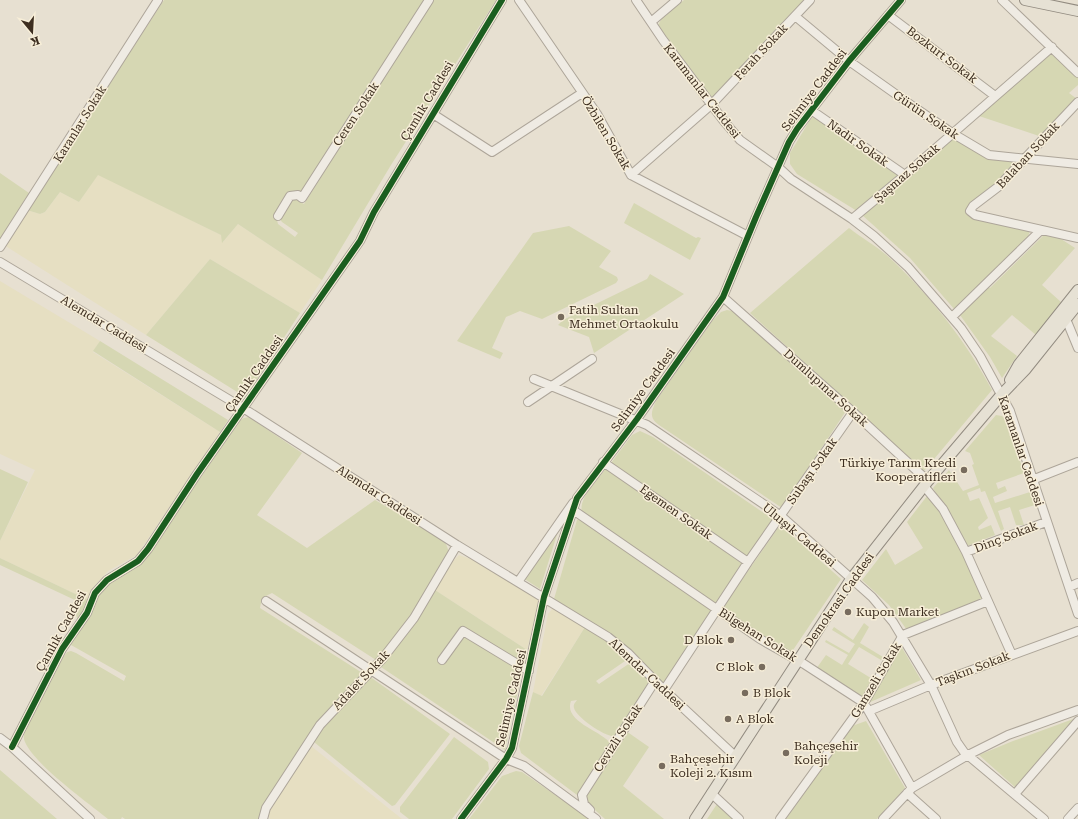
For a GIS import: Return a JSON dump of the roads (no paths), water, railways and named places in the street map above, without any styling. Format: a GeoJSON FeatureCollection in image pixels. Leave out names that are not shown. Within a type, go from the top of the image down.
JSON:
{"type":"FeatureCollection","features":[{"type":"Feature","properties":{"kind":"main road"},"geometry":{"type":"LineString","coordinates":[[1031,1],[1078,11]]}},
{"type":"Feature","properties":{"kind":"main road","name":"Demokrasi Caddesi"},"geometry":{"type":"LineString","coordinates":[[1002,394],[1019,364],[1078,290]]}},
{"type":"Feature","properties":{"kind":"main road","name":"Demokrasi Caddesi"},"geometry":{"type":"LineString","coordinates":[[695,819],[851,579],[926,484],[1002,394],[1026,369],[1078,304]]}},
{"type":"Feature","properties":{"kind":"street","name":"Karanlar Sokak"},"geometry":{"type":"LineString","coordinates":[[0,247],[45,180],[158,0]]}},
{"type":"Feature","properties":{"kind":"street","name":"Ceren Sokak"},"geometry":{"type":"LineString","coordinates":[[278,216],[290,196],[298,195],[302,198],[430,0]]}},
{"type":"Feature","properties":{"kind":"street","name":"Çamlık Caddesi"},"geometry":{"type":"LineString","coordinates":[[12,747],[62,649],[87,613],[95,593],[107,580],[143,556],[243,408],[360,241],[374,212],[502,0]]}},
{"type":"Feature","properties":{"kind":"street","name":"Özbilen Sokak"},"geometry":{"type":"LineString","coordinates":[[519,0],[597,114],[631,175],[748,236]]}},
{"type":"Feature","properties":{"kind":"street","name":"Karamanlar Caddesi"},"geometry":{"type":"LineString","coordinates":[[636,0],[650,22],[740,140],[778,167],[791,180],[852,219],[908,267],[952,317],[980,356],[1010,411],[1078,614]]}},
{"type":"Feature","properties":{"kind":"street"},"geometry":{"type":"LineString","coordinates":[[650,22],[677,0]]}},
{"type":"Feature","properties":{"kind":"street","name":"Ferah Sokak"},"geometry":{"type":"LineString","coordinates":[[631,175],[712,104],[810,0]]}},
{"type":"Feature","properties":{"kind":"street","name":"Selimiye Caddesi"},"geometry":{"type":"LineString","coordinates":[[461,819],[506,759],[512,748],[544,597],[577,498],[637,419],[723,297],[748,236],[793,135],[849,61],[901,0]]}},
{"type":"Feature","properties":{"kind":"street"},"geometry":{"type":"LineString","coordinates":[[1002,0],[1078,73]]}},
{"type":"Feature","properties":{"kind":"street","name":"Bozkurt Sokak"},"geometry":{"type":"LineString","coordinates":[[888,15],[995,96]]}},
{"type":"Feature","properties":{"kind":"street","name":"Gürün Sokak"},"geometry":{"type":"LineString","coordinates":[[795,16],[849,61],[952,133],[989,155],[1078,164]]}},
{"type":"Feature","properties":{"kind":"street","name":"Şaşmaz Sokak"},"geometry":{"type":"LineString","coordinates":[[852,219],[1052,47]]}},
{"type":"Feature","properties":{"kind":"street"},"geometry":{"type":"LineString","coordinates":[[433,114],[492,152],[582,93]]}},
{"type":"Feature","properties":{"kind":"street","name":"Balaban Sokak"},"geometry":{"type":"LineString","coordinates":[[1078,102],[998,187],[973,206],[970,211],[975,215],[1078,238]]}},
{"type":"Feature","properties":{"kind":"street","name":"Nadir Sokak"},"geometry":{"type":"LineString","coordinates":[[811,110],[905,175]]}},
{"type":"Feature","properties":{"kind":"street"},"geometry":{"type":"LineString","coordinates":[[952,317],[1041,230]]}},
{"type":"Feature","properties":{"kind":"street","name":"Alemdar Caddesi"},"geometry":{"type":"LineString","coordinates":[[0,262],[243,408],[457,545],[617,643],[664,690],[736,757]]}},
{"type":"Feature","properties":{"kind":"street","name":"Dumlupınar Sokak"},"geometry":{"type":"LineString","coordinates":[[723,297],[854,412],[926,484],[943,509],[966,552],[1012,654]]}},
{"type":"Feature","properties":{"kind":"street"},"geometry":{"type":"LineString","coordinates":[[1066,319],[1078,348]]}},
{"type":"Feature","properties":{"kind":"street"},"geometry":{"type":"LineString","coordinates":[[528,402],[592,359]]}},
{"type":"Feature","properties":{"kind":"street","name":"Uluışık Caddesi"},"geometry":{"type":"LineString","coordinates":[[534,379],[637,419],[781,516],[882,608],[903,635],[932,685],[957,742],[968,755],[1044,819]]}},
{"type":"Feature","properties":{"kind":"street","name":"Subaşı Sokak"},"geometry":{"type":"LineString","coordinates":[[664,690],[748,562],[854,412]]}},
{"type":"Feature","properties":{"kind":"street","name":"Egemen Sokak"},"geometry":{"type":"LineString","coordinates":[[603,462],[748,562]]}},
{"type":"Feature","properties":{"kind":"street"},"geometry":{"type":"LineString","coordinates":[[1032,480],[1078,462]]}},
{"type":"Feature","properties":{"kind":"street"},"geometry":{"type":"LineString","coordinates":[[518,582],[577,498]]}},
{"type":"Feature","properties":{"kind":"street","name":"Bilgehan Sokak"},"geometry":{"type":"LineString","coordinates":[[573,510],[760,639],[864,703],[909,790],[936,819]]}},
{"type":"Feature","properties":{"kind":"street","name":"Dinç Sokak"},"geometry":{"type":"LineString","coordinates":[[966,552],[1046,522]]}},
{"type":"Feature","properties":{"kind":"street","name":"Adalet Sokak"},"geometry":{"type":"LineString","coordinates":[[263,817],[320,726],[396,642],[414,618],[457,545]]}},
{"type":"Feature","properties":{"kind":"street"},"geometry":{"type":"LineString","coordinates":[[1069,587],[1078,583]]}},
{"type":"Feature","properties":{"kind":"street"},"geometry":{"type":"LineString","coordinates":[[266,601],[506,759],[524,766],[597,819]]}},
{"type":"Feature","properties":{"kind":"street","name":"Gamzeli Sokak"},"geometry":{"type":"LineString","coordinates":[[780,819],[864,703],[903,635],[988,601]]}},
{"type":"Feature","properties":{"kind":"street"},"geometry":{"type":"LineString","coordinates":[[442,660],[463,631],[529,672]]}},
{"type":"Feature","properties":{"kind":"street","name":"Taşkın Sokak"},"geometry":{"type":"LineString","coordinates":[[869,711],[1012,654],[1078,631]]}},
{"type":"Feature","properties":{"kind":"street","name":"Cevizli Sokak"},"geometry":{"type":"LineString","coordinates":[[597,819],[584,804],[582,795],[655,681]]}},
{"type":"Feature","properties":{"kind":"street"},"geometry":{"type":"LineString","coordinates":[[883,819],[909,790],[968,755],[1008,735],[1078,710]]}},
{"type":"Feature","properties":{"kind":"street"},"geometry":{"type":"LineString","coordinates":[[1015,794],[1078,721]]}},
{"type":"Feature","properties":{"kind":"street"},"geometry":{"type":"LineString","coordinates":[[0,738],[12,747],[90,819]]}},
{"type":"Feature","properties":{"kind":"street"},"geometry":{"type":"LineString","coordinates":[[711,793],[739,819]]}},
{"type":"Feature","properties":{"kind":"street"},"geometry":{"type":"LineString","coordinates":[[1068,819],[1078,808]]}},
{"type":"Feature","properties":{"kind":"place","name":"Fatih Sultan Mehmet Ortaokulu"},"geometry":{"type":"Point","coordinates":[561,317]}},
{"type":"Feature","properties":{"kind":"place","name":"Türkiye Tarım Kredi Kooperatifleri"},"geometry":{"type":"Point","coordinates":[964,470]}},
{"type":"Feature","properties":{"kind":"place","name":"Kupon Market"},"geometry":{"type":"Point","coordinates":[848,612]}},
{"type":"Feature","properties":{"kind":"place","name":"D Blok"},"geometry":{"type":"Point","coordinates":[731,640]}},
{"type":"Feature","properties":{"kind":"place","name":"C Blok"},"geometry":{"type":"Point","coordinates":[762,667]}},
{"type":"Feature","properties":{"kind":"place","name":"B Blok"},"geometry":{"type":"Point","coordinates":[745,693]}},
{"type":"Feature","properties":{"kind":"place","name":"A Blok"},"geometry":{"type":"Point","coordinates":[728,719]}},
{"type":"Feature","properties":{"kind":"place","name":"Bahçeşehir Koleji"},"geometry":{"type":"Point","coordinates":[786,753]}},
{"type":"Feature","properties":{"kind":"place","name":"Bahçeşehir Koleji 2. Kısım"},"geometry":{"type":"Point","coordinates":[662,766]}}]}
